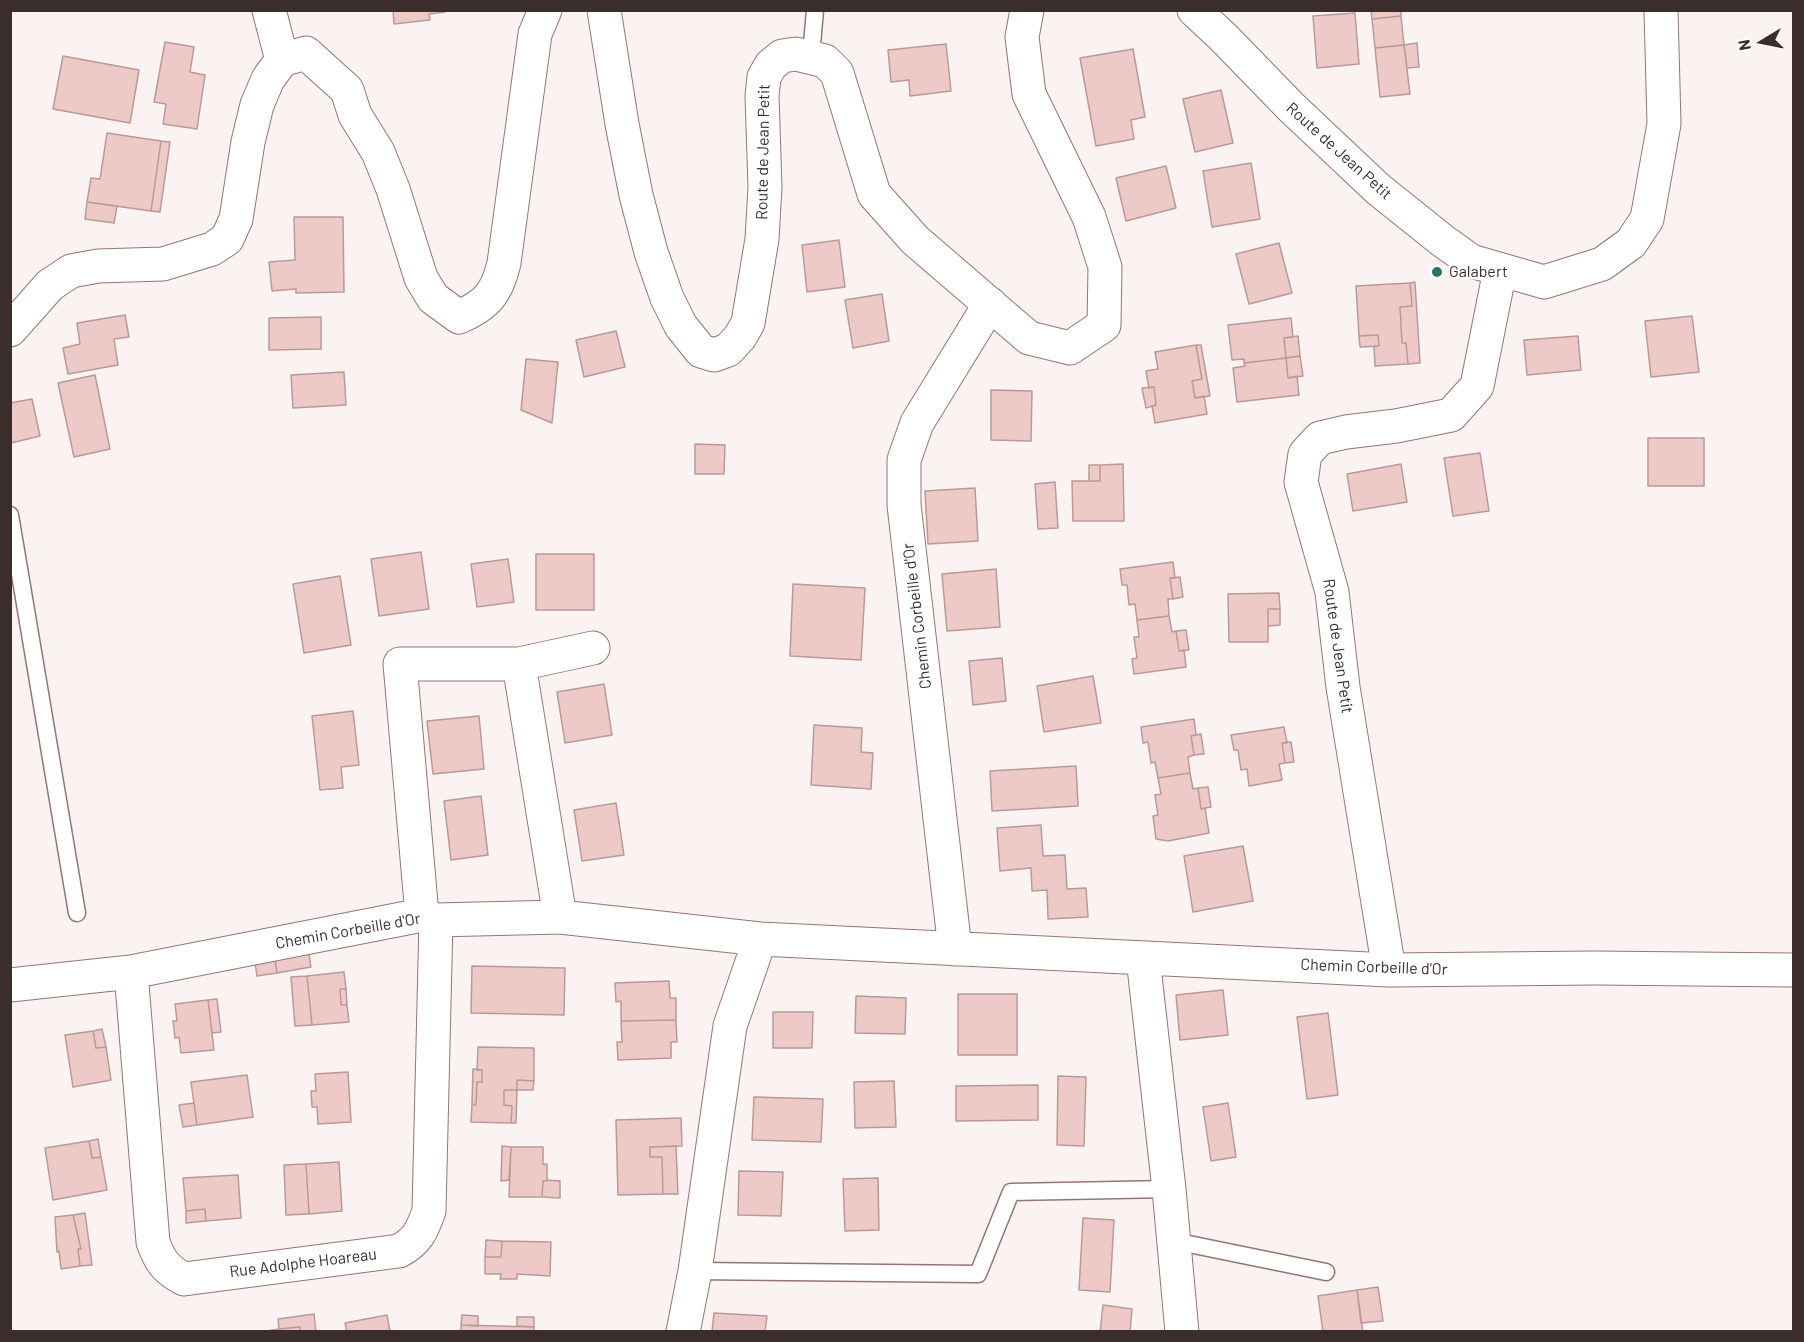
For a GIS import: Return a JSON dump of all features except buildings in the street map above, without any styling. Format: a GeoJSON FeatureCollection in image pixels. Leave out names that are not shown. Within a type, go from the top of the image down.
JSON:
{"type":"FeatureCollection","features":[{"type":"Feature","properties":{"kind":"street"},"geometry":{"type":"LineString","coordinates":[[269,10],[282,60]]}},
{"type":"Feature","properties":{"kind":"street"},"geometry":{"type":"LineString","coordinates":[[10,330],[50,285],[71,271],[98,266],[163,264],[212,249],[227,239],[236,219],[248,142],[257,105],[268,79],[282,60],[306,53],[347,90],[355,115],[378,152],[393,189],[421,278],[433,298],[459,317],[478,309],[491,296],[500,281],[536,34],[544,10]]}},
{"type":"Feature","properties":{"kind":"street","name":"Route de Jean Petit"},"geometry":{"type":"LineString","coordinates":[[604,10],[622,124],[636,195],[651,252],[667,298],[681,326],[701,351],[714,355],[728,350],[740,337],[748,323],[762,239],[765,187],[762,96],[764,77],[771,65],[782,56],[796,54],[811,56]]}},
{"type":"Feature","properties":{"kind":"street","name":"Route de Jean Petit"},"geometry":{"type":"LineString","coordinates":[[1194,10],[1291,107],[1378,189],[1443,241],[1470,261],[1544,282],[1602,264],[1631,243],[1647,219],[1664,124],[1661,10]]}},
{"type":"Feature","properties":{"kind":"street"},"geometry":{"type":"LineString","coordinates":[[811,56],[825,61],[837,73],[873,194],[915,240],[1029,338],[1070,348],[1104,325],[1105,267],[1089,217],[1029,94],[1021,19]]}},
{"type":"Feature","properties":{"kind":"street","name":"Route de Jean Petit"},"geometry":{"type":"LineString","coordinates":[[1389,970],[1343,687],[1332,592],[1301,482],[1305,454],[1320,438],[1451,415],[1477,386],[1500,270]]}},
{"type":"Feature","properties":{"kind":"street","name":"Chemin Corbeille d'Or"},"geometry":{"type":"LineString","coordinates":[[955,949],[904,505],[904,460],[916,423],[990,304]]}},
{"type":"Feature","properties":{"kind":"street"},"geometry":{"type":"LineString","coordinates":[[560,917],[519,664],[593,648]]}},
{"type":"Feature","properties":{"kind":"street","name":"Rue Adolphe Hoareau"},"geometry":{"type":"LineString","coordinates":[[131,972],[153,1242],[160,1260],[172,1273],[184,1279],[399,1251],[412,1245],[421,1231],[429,1210],[429,917],[400,664],[519,664]]}},
{"type":"Feature","properties":{"kind":"street","name":"Chemin Corbeille d'Or"},"geometry":{"type":"LineString","coordinates":[[10,985],[131,972],[429,917],[560,917],[760,939],[1389,970],[1595,968],[1794,970]]}},
{"type":"Feature","properties":{"kind":"street"},"geometry":{"type":"LineString","coordinates":[[683,1332],[695,1271],[730,1026],[760,939]]}},
{"type":"Feature","properties":{"kind":"street"},"geometry":{"type":"LineString","coordinates":[[1143,958],[1182,1332]]}},
{"type":"Feature","properties":{"kind":"lane"},"geometry":{"type":"LineString","coordinates":[[811,56],[815,10]]}},
{"type":"Feature","properties":{"kind":"lane"},"geometry":{"type":"LineString","coordinates":[[10,515],[76,913]]}},
{"type":"Feature","properties":{"kind":"lane"},"geometry":{"type":"LineString","coordinates":[[695,1271],[978,1274],[1011,1192],[1169,1190]]}},
{"type":"Feature","properties":{"kind":"lane"},"geometry":{"type":"LineString","coordinates":[[1174,1241],[1326,1272]]}},
{"type":"Feature","properties":{"kind":"place","name":"Galabert"},"geometry":{"type":"Point","coordinates":[1437,272]}}]}
